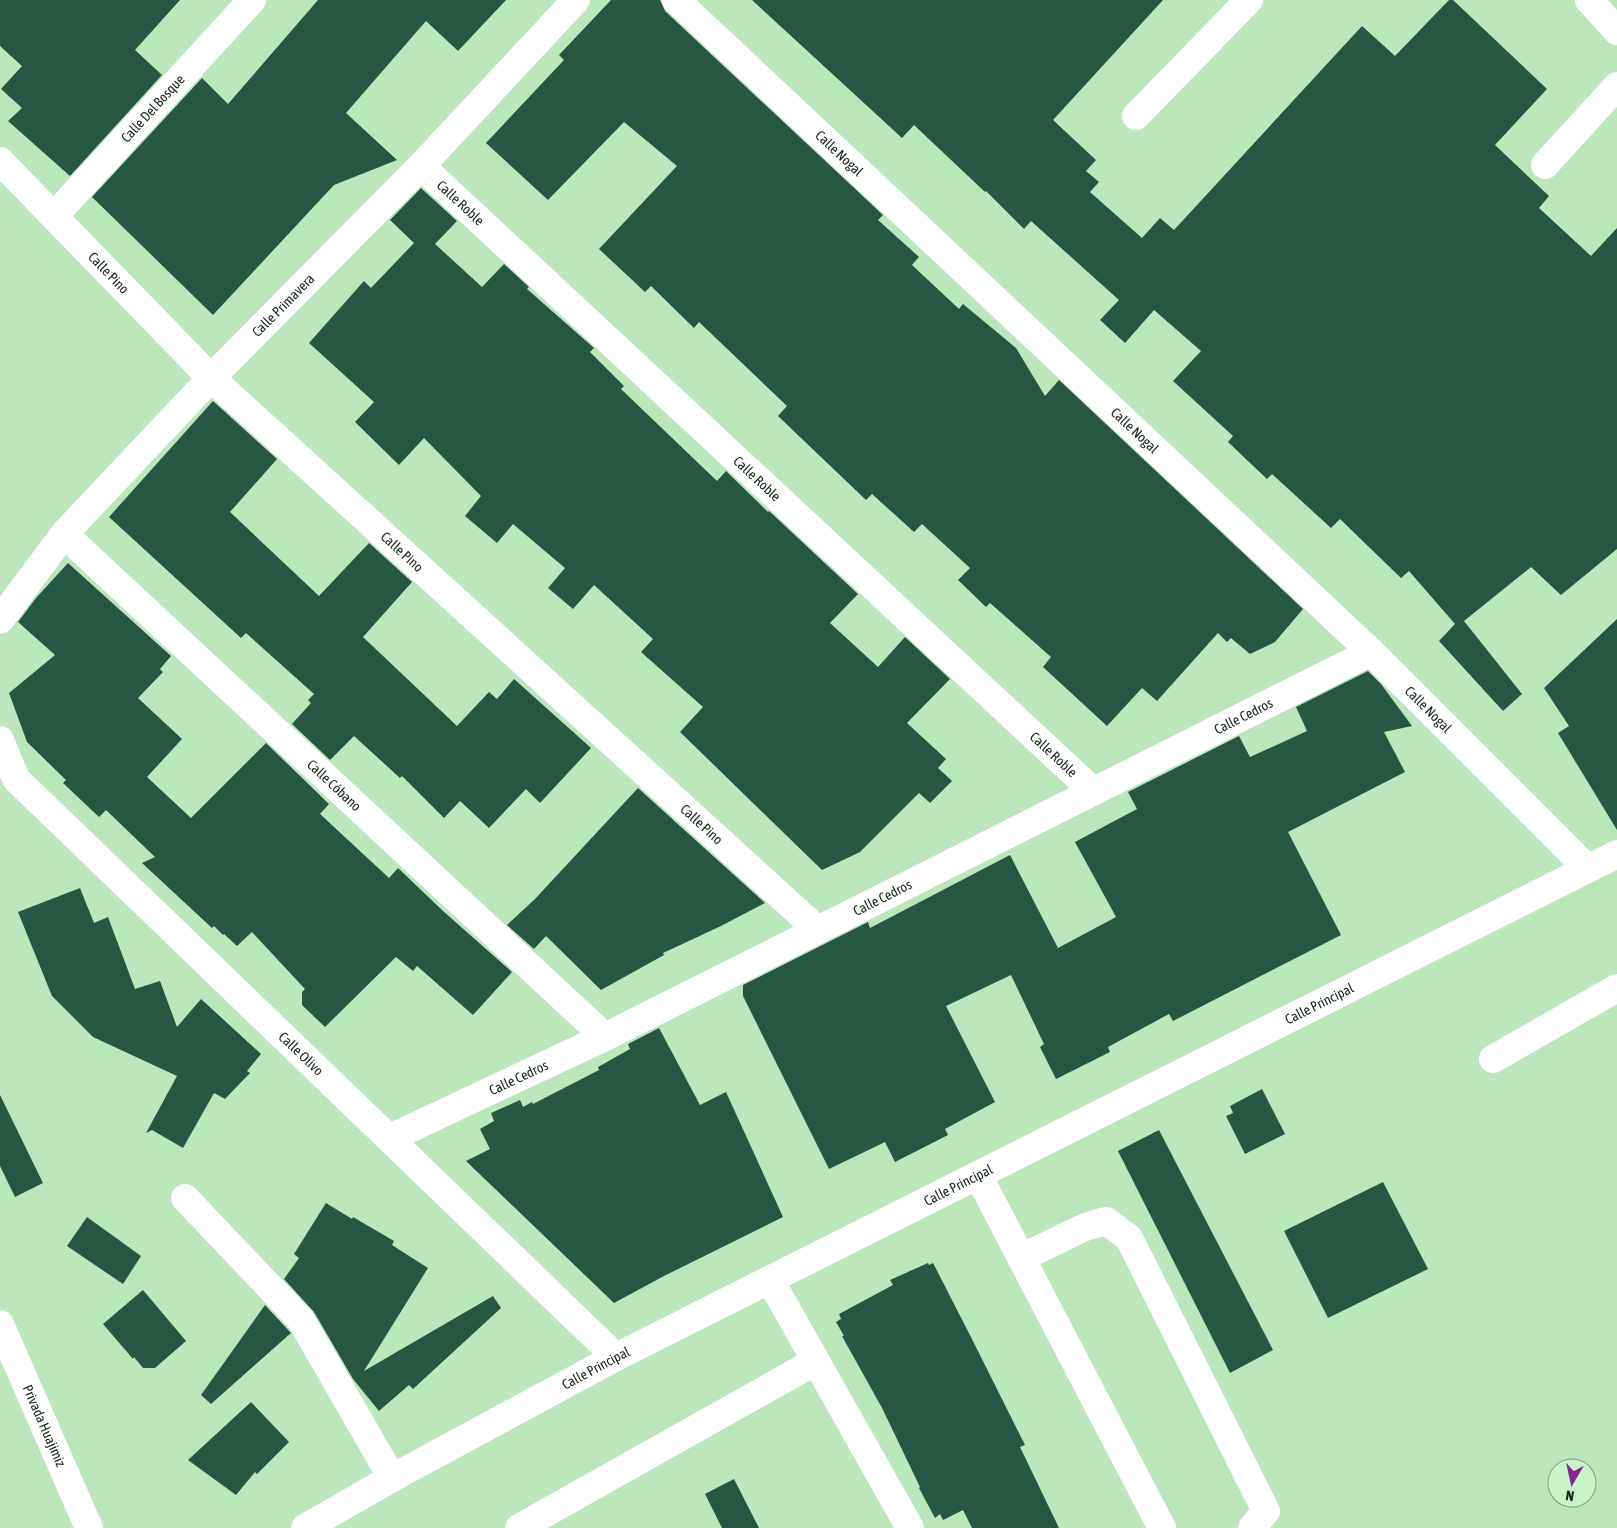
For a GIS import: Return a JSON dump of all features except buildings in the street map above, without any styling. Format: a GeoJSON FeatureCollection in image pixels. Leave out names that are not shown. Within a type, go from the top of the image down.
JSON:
{"type":"FeatureCollection","features":[{"type":"Feature","properties":{"kind":"street","name":"Calle Del Bosque"},"geometry":{"type":"LineString","coordinates":[[54,216],[252,0]]}},
{"type":"Feature","properties":{"kind":"street","name":"Calle Primavera"},"geometry":{"type":"LineString","coordinates":[[0,620],[64,534],[211,378],[420,166],[576,0]]}},
{"type":"Feature","properties":{"kind":"street","name":"Calle Nogal"},"geometry":{"type":"LineString","coordinates":[[676,0],[1371,652],[1587,868]]}},
{"type":"Feature","properties":{"kind":"street"},"geometry":{"type":"LineString","coordinates":[[1136,116],[1249,0]]}},
{"type":"Feature","properties":{"kind":"street"},"geometry":{"type":"LineString","coordinates":[[1589,0],[1617,32]]}},
{"type":"Feature","properties":{"kind":"street"},"geometry":{"type":"LineString","coordinates":[[1545,166],[1617,86]]}},
{"type":"Feature","properties":{"kind":"street","name":"Calle Pino"},"geometry":{"type":"LineString","coordinates":[[0,162],[211,378],[818,930]]}},
{"type":"Feature","properties":{"kind":"street","name":"Calle Roble"},"geometry":{"type":"LineString","coordinates":[[420,166],[1093,791]]}},
{"type":"Feature","properties":{"kind":"street","name":"Calle Cóbano"},"geometry":{"type":"LineString","coordinates":[[64,534],[605,1037]]}},
{"type":"Feature","properties":{"kind":"street","name":"Calle Cedros"},"geometry":{"type":"LineString","coordinates":[[390,1138],[605,1037],[1371,652]]}},
{"type":"Feature","properties":{"kind":"street","name":"Calle Olivo"},"geometry":{"type":"LineString","coordinates":[[0,740],[16,778],[616,1357]]}},
{"type":"Feature","properties":{"kind":"street","name":"Calle Principal"},"geometry":{"type":"LineString","coordinates":[[305,1528],[392,1478],[616,1357],[1617,854]]}},
{"type":"Feature","properties":{"kind":"street"},"geometry":{"type":"LineString","coordinates":[[1493,1059],[1617,988]]}},
{"type":"Feature","properties":{"kind":"street"},"geometry":{"type":"LineString","coordinates":[[978,1175],[1162,1528]]}},
{"type":"Feature","properties":{"kind":"street"},"geometry":{"type":"LineString","coordinates":[[185,1198],[302,1320],[392,1478]]}},
{"type":"Feature","properties":{"kind":"street"},"geometry":{"type":"LineString","coordinates":[[1021,1258],[1085,1227],[1106,1221],[1129,1238],[1266,1512],[1252,1528]]}},
{"type":"Feature","properties":{"kind":"street"},"geometry":{"type":"LineString","coordinates":[[770,1280],[910,1528]]}},
{"type":"Feature","properties":{"kind":"street","name":"Privada Huajimiz"},"geometry":{"type":"LineString","coordinates":[[0,1324],[89,1528]]}},
{"type":"Feature","properties":{"kind":"street"},"geometry":{"type":"LineString","coordinates":[[519,1528],[816,1361]]}}]}
